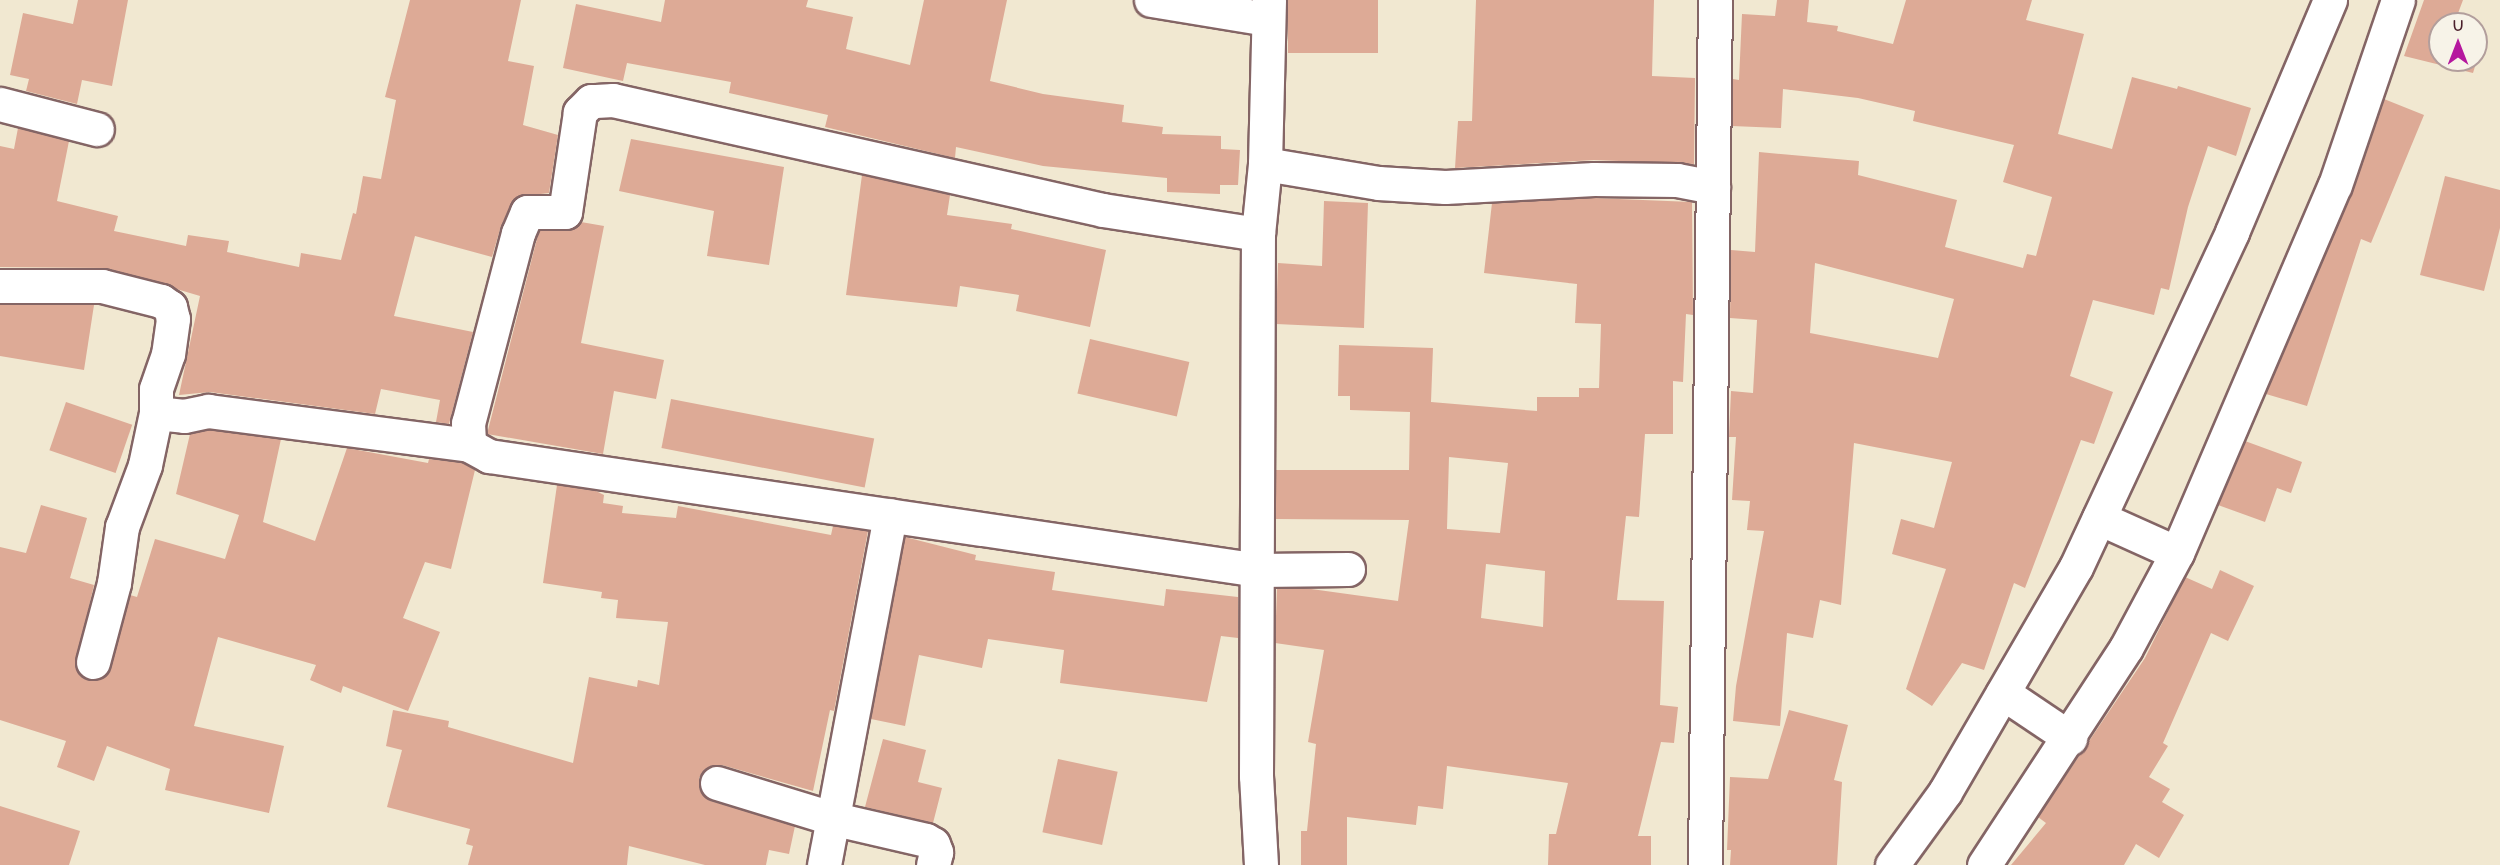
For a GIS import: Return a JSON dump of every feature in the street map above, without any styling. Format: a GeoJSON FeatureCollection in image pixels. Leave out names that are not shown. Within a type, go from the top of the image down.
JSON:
{"type":"FeatureCollection","features":[{"type":"Feature","properties":{"kind":"street"},"geometry":{"type":"LineString","coordinates":[[1150,0],[1268,10],[1265,164],[1258,234],[1256,776],[1261,865]]}},
{"type":"Feature","properties":{"kind":"street"},"geometry":{"type":"LineString","coordinates":[[1705,865],[1715,0]]}},
{"type":"Feature","properties":{"kind":"street"},"geometry":{"type":"LineString","coordinates":[[1892,865],[2014,700],[2112,523],[2330,0]]}},
{"type":"Feature","properties":{"kind":"street"},"geometry":{"type":"LineString","coordinates":[[1983,865],[2061,731],[2126,648],[2167,549],[2335,185],[2398,0]]}},
{"type":"Feature","properties":{"kind":"street"},"geometry":{"type":"LineString","coordinates":[[469,445],[468,423],[518,233],[527,212],[565,212],[580,112],[591,101],[613,100],[1103,210],[1258,234]]}},
{"type":"Feature","properties":{"kind":"street"},"geometry":{"type":"LineString","coordinates":[[0,104],[97,129]]}},
{"type":"Feature","properties":{"kind":"street"},"geometry":{"type":"LineString","coordinates":[[1265,164],[1378,183],[1445,187],[1594,179],[1677,180],[1713,187]]}},
{"type":"Feature","properties":{"kind":"street"},"geometry":{"type":"LineString","coordinates":[[0,286],[102,286],[161,301],[170,307],[173,319],[168,354],[156,389],[156,413],[145,465],[122,527],[114,583],[93,662]]}},
{"type":"Feature","properties":{"kind":"street"},"geometry":{"type":"LineString","coordinates":[[156,413],[184,416],[208,411],[469,445],[489,456],[1258,570],[1348,568]]}},
{"type":"Feature","properties":{"kind":"street"},"geometry":{"type":"LineString","coordinates":[[824,865],[835,819],[890,515]]}},
{"type":"Feature","properties":{"kind":"street"},"geometry":{"type":"LineString","coordinates":[[2112,523],[2167,549]]}},
{"type":"Feature","properties":{"kind":"street"},"geometry":{"type":"LineString","coordinates":[[2014,700],[2061,731]]}},
{"type":"Feature","properties":{"kind":"street"},"geometry":{"type":"LineString","coordinates":[[717,783],[835,819],[926,840],[933,844],[936,852],[933,865]]}},
{"type":"Feature","properties":{"kind":"building"},"geometry":{"type":"Polygon","coordinates":[[[78,0],[128,0],[112,86],[82,80],[77,104],[26,91],[29,79],[10,75],[23,13],[73,24],[78,0]]]}},
{"type":"Feature","properties":{"kind":"building"},"geometry":{"type":"Polygon","coordinates":[[[410,0],[521,0],[508,61],[534,66],[523,125],[558,135],[549,193],[516,197],[501,226],[492,257],[415,236],[394,316],[473,332],[449,424],[436,422],[440,400],[381,389],[375,414],[210,392],[179,395],[200,296],[106,268],[0,267],[0,146],[14,149],[18,128],[69,141],[57,201],[118,216],[114,231],[186,246],[188,235],[229,241],[227,252],[299,267],[301,253],[341,260],[353,213],[356,214],[363,176],[381,179],[396,100],[385,97],[410,0]]]}},
{"type":"Feature","properties":{"kind":"building"},"geometry":{"type":"Polygon","coordinates":[[[665,0],[808,0],[806,7],[853,17],[846,49],[910,65],[924,0],[1007,0],[990,81],[1043,94],[1124,105],[1122,122],[1163,127],[1162,134],[1221,136],[1221,149],[1240,150],[1238,185],[1220,185],[1220,194],[1167,192],[1167,178],[1043,166],[956,147],[955,158],[825,127],[828,115],[729,93],[731,82],[627,63],[623,81],[563,68],[576,4],[661,22],[665,0]]]}},
{"type":"Feature","properties":{"kind":"building"},"geometry":{"type":"Polygon","coordinates":[[[1288,0],[1378,0],[1378,53],[1288,53],[1288,0]]]}},
{"type":"Feature","properties":{"kind":"building"},"geometry":{"type":"Polygon","coordinates":[[[1476,0],[1654,0],[1652,76],[1695,78],[1694,164],[1594,160],[1455,168],[1458,121],[1472,121],[1476,0]]]}},
{"type":"Feature","properties":{"kind":"building"},"geometry":{"type":"Polygon","coordinates":[[[1777,0],[1809,0],[1807,22],[1838,26],[1837,31],[1893,44],[1906,0],[2032,0],[2026,20],[2084,34],[2058,134],[2112,149],[2132,77],[2177,89],[2178,86],[2251,108],[2236,156],[2208,146],[2188,207],[2169,290],[2161,288],[2154,315],[2093,300],[2070,376],[2113,392],[2094,444],[2081,440],[2025,588],[2014,583],[1984,670],[1962,663],[1932,706],[1906,689],[1946,569],[1892,554],[1901,519],[1934,528],[1952,462],[1854,443],[1841,605],[1820,600],[1813,638],[1787,633],[1780,726],[1733,721],[1736,686],[1764,531],[1747,530],[1750,501],[1732,500],[1736,437],[1729,437],[1731,391],[1753,393],[1757,320],[1730,318],[1731,250],[1755,252],[1759,152],[1859,161],[1858,175],[1957,200],[1945,247],[2023,268],[2027,254],[2036,256],[2052,197],[2003,182],[2014,145],[1913,121],[1915,111],[1858,98],[1783,89],[1781,128],[1732,126],[1733,79],[1739,80],[1742,14],[1775,16],[1777,0]],[[1815,263],[1810,333],[1938,358],[1954,299],[1815,263]]]}},
{"type":"Feature","properties":{"kind":"building"},"geometry":{"type":"Polygon","coordinates":[[[2424,0],[2463,0],[2458,12],[2428,12],[2428,62],[2404,56],[2424,0]]]}},
{"type":"Feature","properties":{"kind":"building"},"geometry":{"type":"Polygon","coordinates":[[[2384,99],[2424,115],[2371,243],[2361,239],[2307,406],[2266,394],[2352,192],[2384,99]]]}},
{"type":"Feature","properties":{"kind":"building"},"geometry":{"type":"Polygon","coordinates":[[[631,139],[784,167],[769,265],[707,256],[714,211],[619,191],[631,139]]]}},
{"type":"Feature","properties":{"kind":"building"},"geometry":{"type":"Polygon","coordinates":[[[862,175],[950,195],[947,215],[1012,224],[1011,229],[1106,250],[1090,327],[1016,311],[1019,295],[960,286],[957,307],[846,295],[862,175]]]}},
{"type":"Feature","properties":{"kind":"building"},"geometry":{"type":"Polygon","coordinates":[[[2445,176],[2500,190],[2500,228],[2484,291],[2420,275],[2445,176]]]}},
{"type":"Feature","properties":{"kind":"building"},"geometry":{"type":"Polygon","coordinates":[[[1594,198],[1692,202],[1693,315],[1686,314],[1683,382],[1673,381],[1673,434],[1645,434],[1639,517],[1626,516],[1617,600],[1664,601],[1660,705],[1678,707],[1674,743],[1661,742],[1638,836],[1651,836],[1651,865],[1548,865],[1549,834],[1556,834],[1568,783],[1447,766],[1443,809],[1418,806],[1416,825],[1347,817],[1347,865],[1301,865],[1301,831],[1307,831],[1316,744],[1308,742],[1324,650],[1275,643],[1277,589],[1304,588],[1398,601],[1409,520],[1276,519],[1276,470],[1409,470],[1410,412],[1350,410],[1350,396],[1338,396],[1339,345],[1433,348],[1431,402],[1537,411],[1537,397],[1579,397],[1579,388],[1599,388],[1601,324],[1575,323],[1577,284],[1484,273],[1492,203],[1594,198]],[[1449,457],[1447,529],[1500,533],[1508,463],[1449,457]],[[1486,564],[1481,618],[1543,627],[1545,571],[1486,564]]]}},
{"type":"Feature","properties":{"kind":"building"},"geometry":{"type":"Polygon","coordinates":[[[1324,201],[1368,203],[1364,328],[1276,324],[1278,263],[1322,266],[1324,201]]]}},
{"type":"Feature","properties":{"kind":"building"},"geometry":{"type":"Polygon","coordinates":[[[581,222],[604,226],[581,343],[664,360],[656,399],[614,391],[603,454],[487,434],[539,231],[566,231],[581,222]]]}},
{"type":"Feature","properties":{"kind":"building"},"geometry":{"type":"Polygon","coordinates":[[[0,305],[94,305],[84,370],[0,356],[0,305]]]}},
{"type":"Feature","properties":{"kind":"building"},"geometry":{"type":"Polygon","coordinates":[[[1090,339],[1189,362],[1177,417],[1077,394],[1090,339]]]}},
{"type":"Feature","properties":{"kind":"building"},"geometry":{"type":"Polygon","coordinates":[[[671,399],[874,438],[865,488],[661,448],[671,399]]]}},
{"type":"Feature","properties":{"kind":"building"},"geometry":{"type":"Polygon","coordinates":[[[66,402],[132,425],[116,473],[49,450],[66,402]]]}},
{"type":"Feature","properties":{"kind":"building"},"geometry":{"type":"Polygon","coordinates":[[[209,430],[281,439],[263,522],[315,541],[347,448],[428,463],[429,459],[463,463],[475,470],[451,569],[425,562],[403,618],[440,632],[408,711],[343,686],[341,693],[310,680],[316,665],[218,637],[194,726],[284,746],[269,813],[165,790],[170,769],[107,746],[94,781],[57,767],[66,741],[0,720],[0,547],[26,553],[41,505],[87,518],[70,578],[94,585],[75,666],[80,676],[98,680],[111,667],[130,595],[137,597],[155,539],[225,559],[239,515],[176,494],[190,434],[209,430]]]}},
{"type":"Feature","properties":{"kind":"building"},"geometry":{"type":"Polygon","coordinates":[[[2245,441],[2302,462],[2291,493],[2277,488],[2265,522],[2218,505],[2245,441]]]}},
{"type":"Feature","properties":{"kind":"building"},"geometry":{"type":"Polygon","coordinates":[[[557,485],[596,491],[604,495],[603,503],[623,506],[622,513],[676,518],[678,506],[831,535],[833,526],[868,531],[834,711],[830,710],[813,791],[722,765],[705,769],[699,778],[699,788],[711,801],[795,826],[789,854],[769,850],[766,865],[705,865],[629,846],[627,865],[468,865],[473,846],[466,844],[470,829],[387,807],[402,750],[386,746],[393,710],[449,721],[448,727],[573,763],[589,677],[637,687],[638,680],[659,685],[668,622],[616,618],[618,600],[601,598],[602,592],[543,583],[557,485]]]}},
{"type":"Feature","properties":{"kind":"building"},"geometry":{"type":"Polygon","coordinates":[[[905,537],[976,555],[975,560],[1055,572],[1052,590],[1164,606],[1166,589],[1238,597],[1238,638],[1221,636],[1207,702],[1060,683],[1064,650],[988,639],[982,668],[919,655],[905,726],[871,719],[905,537]]]}},
{"type":"Feature","properties":{"kind":"building"},"geometry":{"type":"Polygon","coordinates":[[[2220,570],[2254,586],[2228,641],[2211,633],[2163,743],[2168,746],[2149,777],[2170,789],[2162,802],[2184,815],[2159,858],[2136,844],[2124,865],[2011,865],[2046,823],[2038,817],[2145,658],[2185,577],[2212,589],[2220,570]]]}},
{"type":"Feature","properties":{"kind":"building"},"geometry":{"type":"Polygon","coordinates":[[[1789,710],[1848,725],[1834,780],[1842,782],[1837,865],[1730,865],[1731,850],[1727,850],[1730,777],[1768,779],[1789,710]]]}},
{"type":"Feature","properties":{"kind":"building"},"geometry":{"type":"Polygon","coordinates":[[[883,739],[926,750],[918,782],[942,788],[933,823],[865,807],[883,739]]]}},
{"type":"Feature","properties":{"kind":"building"},"geometry":{"type":"Polygon","coordinates":[[[1058,759],[1118,772],[1102,845],[1042,832],[1058,759]]]}},
{"type":"Feature","properties":{"kind":"building"},"geometry":{"type":"Polygon","coordinates":[[[0,806],[80,831],[69,865],[0,865],[0,806]]]}}]}
